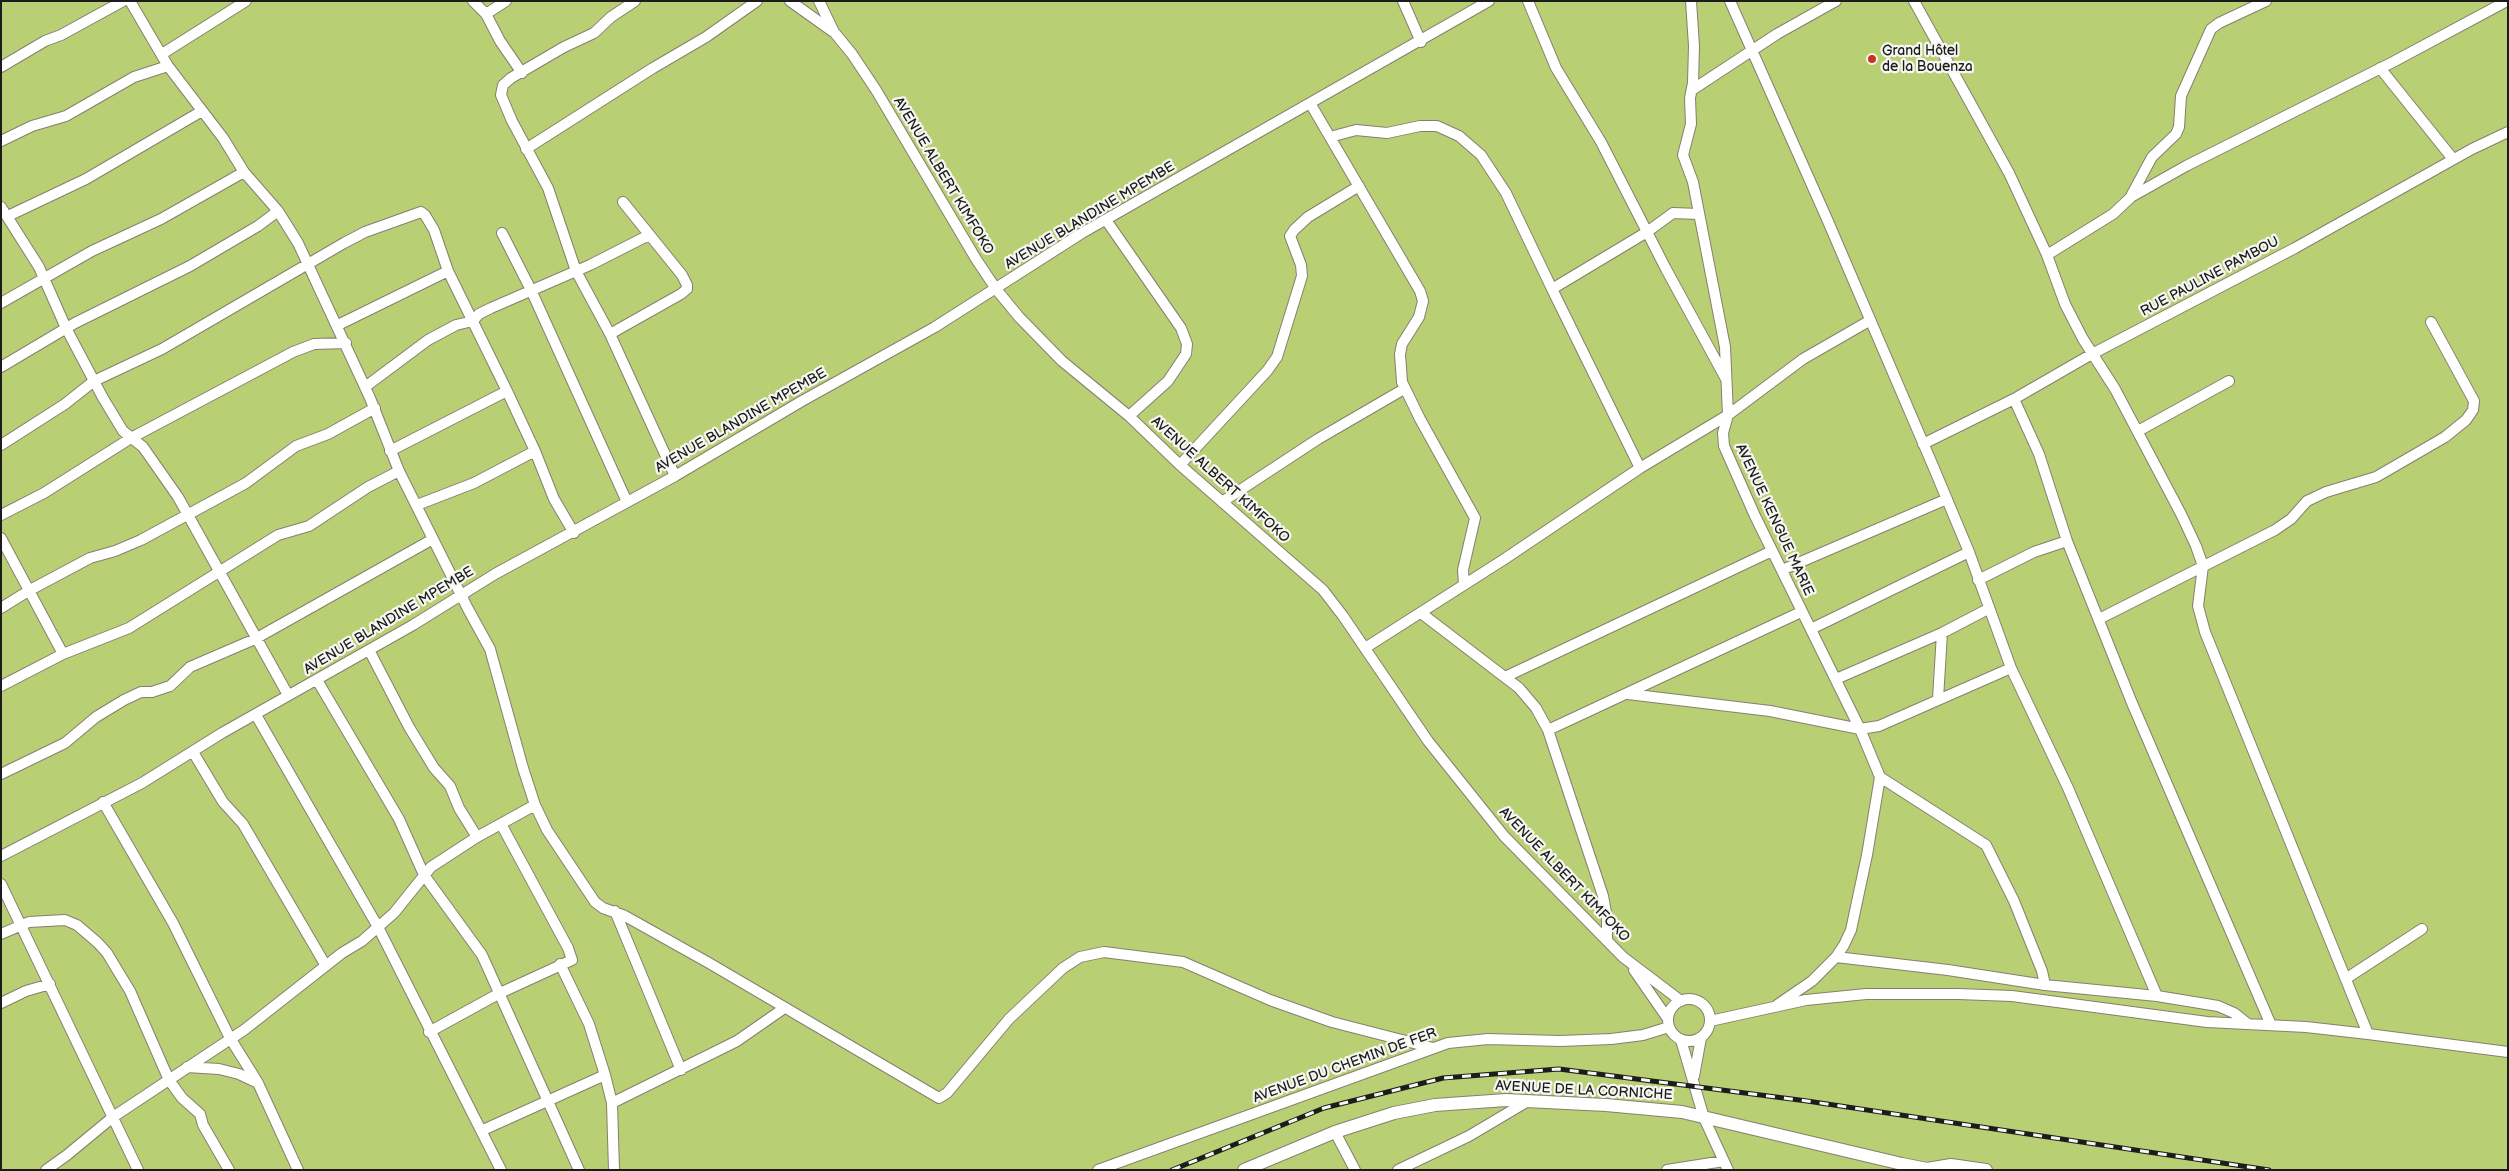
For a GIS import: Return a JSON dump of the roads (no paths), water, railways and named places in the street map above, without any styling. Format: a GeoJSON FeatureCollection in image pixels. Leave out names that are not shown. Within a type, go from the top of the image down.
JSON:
{"type":"FeatureCollection","features":[{"type":"Feature","properties":{"kind":"street"},"geometry":{"type":"LineString","coordinates":[[1,67],[44,41],[61,35],[123,1]]}},
{"type":"Feature","properties":{"kind":"street"},"geometry":{"type":"LineString","coordinates":[[130,1],[168,66],[223,138],[244,172],[278,211],[308,264],[346,342],[375,408],[399,471],[492,654],[535,805],[547,830],[589,895],[603,908],[615,912],[709,963],[783,1009],[939,1098],[947,1093],[1009,1019],[1063,968],[1080,957],[1104,952],[1182,962],[1270,1000],[1332,1022],[1433,1048]]}},
{"type":"Feature","properties":{"kind":"street"},"geometry":{"type":"LineString","coordinates":[[162,54],[246,1]]}},
{"type":"Feature","properties":{"kind":"street"},"geometry":{"type":"LineString","coordinates":[[473,1],[486,14],[495,33],[522,73]]}},
{"type":"Feature","properties":{"kind":"street"},"geometry":{"type":"LineString","coordinates":[[486,14],[506,1]]}},
{"type":"Feature","properties":{"kind":"street"},"geometry":{"type":"LineString","coordinates":[[635,1],[611,17],[594,33],[564,47],[506,82],[501,92],[526,149],[548,188],[576,271],[610,334],[675,476]]}},
{"type":"Feature","properties":{"kind":"street"},"geometry":{"type":"LineString","coordinates":[[526,149],[706,36],[758,1]]}},
{"type":"Feature","properties":{"kind":"street"},"geometry":{"type":"LineString","coordinates":[[790,1],[834,32]]}},
{"type":"Feature","properties":{"kind":"street","name":"AVENUE ALBERT KIMFOKO"},"geometry":{"type":"LineString","coordinates":[[819,1],[834,32],[852,54],[876,90],[942,204],[996,289],[1041,340],[1129,416],[1180,465],[1323,590],[1428,741],[1504,836],[1630,963],[1682,1001]]}},
{"type":"Feature","properties":{"kind":"street"},"geometry":{"type":"LineString","coordinates":[[1403,1],[1422,42]]}},
{"type":"Feature","properties":{"kind":"street","name":"AVENUE BLANDINE MPEMBE"},"geometry":{"type":"LineString","coordinates":[[1,856],[142,783],[495,574],[574,533],[802,401],[936,327],[1106,220],[1422,42],[1489,1]]}},
{"type":"Feature","properties":{"kind":"street"},"geometry":{"type":"LineString","coordinates":[[1528,1],[1556,68],[1601,142],[1727,380]]}},
{"type":"Feature","properties":{"kind":"street","name":"AVENUE KENGUE MARIE"},"geometry":{"type":"LineString","coordinates":[[1691,1],[1694,46],[1690,98],[1691,124],[1683,155],[1693,182],[1725,347],[1728,415],[1722,433],[1728,457],[1860,729],[1880,777]]}},
{"type":"Feature","properties":{"kind":"street"},"geometry":{"type":"LineString","coordinates":[[1730,1],[1827,219],[1869,321],[1947,499],[1969,552],[1988,609],[2011,668],[2068,788],[2157,996]]}},
{"type":"Feature","properties":{"kind":"street"},"geometry":{"type":"LineString","coordinates":[[1692,90],[1751,50],[1836,1]]}},
{"type":"Feature","properties":{"kind":"street"},"geometry":{"type":"LineString","coordinates":[[1914,1],[1980,117],[2047,255],[2066,304],[2092,354],[2115,388],[2181,514],[2203,566],[2198,606],[2205,632],[2347,978],[2368,1034]]}},
{"type":"Feature","properties":{"kind":"street"},"geometry":{"type":"LineString","coordinates":[[2131,197],[2152,157],[2176,134],[2179,127],[2181,96],[2211,29],[2229,18],[2266,1]]}},
{"type":"Feature","properties":{"kind":"street"},"geometry":{"type":"LineString","coordinates":[[2047,255],[2113,214],[2131,197],[2186,166],[2380,68],[2507,1]]}},
{"type":"Feature","properties":{"kind":"street"},"geometry":{"type":"LineString","coordinates":[[1,140],[32,126],[66,116],[134,78],[168,66]]}},
{"type":"Feature","properties":{"kind":"street"},"geometry":{"type":"LineString","coordinates":[[2380,68],[2454,159]]}},
{"type":"Feature","properties":{"kind":"street"},"geometry":{"type":"LineString","coordinates":[[1310,104],[1360,186],[1420,291],[1423,301],[1419,317],[1402,344],[1400,354],[1404,389],[1475,518],[1463,570],[1464,584]]}},
{"type":"Feature","properties":{"kind":"street"},"geometry":{"type":"LineString","coordinates":[[202,111],[86,179],[5,211],[45,278],[66,328],[120,426],[148,454],[188,513],[247,618],[255,639],[288,695]]}},
{"type":"Feature","properties":{"kind":"street"},"geometry":{"type":"LineString","coordinates":[[1330,137],[1356,130],[1387,133],[1403,132],[1420,126],[1437,126],[1459,136],[1481,155],[1506,193],[1640,468]]}},
{"type":"Feature","properties":{"kind":"street","name":"RUE PAULINE PAMBOU"},"geometry":{"type":"LineString","coordinates":[[1923,444],[2014,399],[2092,354],[2295,248],[2454,159],[2508,132]]}},
{"type":"Feature","properties":{"kind":"street"},"geometry":{"type":"LineString","coordinates":[[1,303],[92,251],[162,219],[244,172]]}},
{"type":"Feature","properties":{"kind":"street"},"geometry":{"type":"LineString","coordinates":[[1180,465],[1267,371],[1277,357],[1302,276],[1301,265],[1290,236],[1308,217],[1360,186]]}},
{"type":"Feature","properties":{"kind":"street"},"geometry":{"type":"LineString","coordinates":[[610,334],[687,289],[682,275],[623,202]]}},
{"type":"Feature","properties":{"kind":"street"},"geometry":{"type":"LineString","coordinates":[[1,368],[66,328],[190,266],[258,226],[278,211]]}},
{"type":"Feature","properties":{"kind":"street"},"geometry":{"type":"LineString","coordinates":[[1,445],[65,404],[94,381],[162,349],[365,232],[420,212],[425,215],[434,230],[448,271],[474,321],[535,450],[554,498],[574,533]]}},
{"type":"Feature","properties":{"kind":"street"},"geometry":{"type":"LineString","coordinates":[[1552,289],[1647,232],[1673,213],[1698,214]]}},
{"type":"Feature","properties":{"kind":"street"},"geometry":{"type":"LineString","coordinates":[[1106,220],[1181,328],[1187,344],[1186,354],[1168,381],[1129,416]]}},
{"type":"Feature","properties":{"kind":"street"},"geometry":{"type":"LineString","coordinates":[[502,233],[531,290],[627,502]]}},
{"type":"Feature","properties":{"kind":"street"},"geometry":{"type":"LineString","coordinates":[[365,387],[428,340],[456,325],[474,321],[485,311],[576,271],[649,235]]}},
{"type":"Feature","properties":{"kind":"street"},"geometry":{"type":"LineString","coordinates":[[338,325],[448,271]]}},
{"type":"Feature","properties":{"kind":"street"},"geometry":{"type":"LineString","coordinates":[[1365,648],[1640,468],[1728,415],[1803,359],[1869,321]]}},
{"type":"Feature","properties":{"kind":"street"},"geometry":{"type":"LineString","coordinates":[[2099,619],[2161,589],[2292,519],[2306,501],[2326,492],[2376,477],[2444,437],[2466,420],[2473,410],[2474,401],[2431,322]]}},
{"type":"Feature","properties":{"kind":"street"},"geometry":{"type":"LineString","coordinates":[[1,515],[44,493],[131,438],[299,349],[321,343],[346,342]]}},
{"type":"Feature","properties":{"kind":"street"},"geometry":{"type":"LineString","coordinates":[[2138,431],[2229,381]]}},
{"type":"Feature","properties":{"kind":"street"},"geometry":{"type":"LineString","coordinates":[[1222,502],[1318,439],[1404,389]]}},
{"type":"Feature","properties":{"kind":"street"},"geometry":{"type":"LineString","coordinates":[[390,451],[507,391]]}},
{"type":"Feature","properties":{"kind":"street"},"geometry":{"type":"LineString","coordinates":[[2014,399],[2040,454],[2068,541],[2132,703],[2271,1025]]}},
{"type":"Feature","properties":{"kind":"street"},"geometry":{"type":"LineString","coordinates":[[1,608],[90,558],[128,547],[246,483],[296,446],[328,434],[375,408]]}},
{"type":"Feature","properties":{"kind":"street"},"geometry":{"type":"LineString","coordinates":[[417,505],[474,483],[535,450]]}},
{"type":"Feature","properties":{"kind":"street"},"geometry":{"type":"LineString","coordinates":[[1,686],[64,654],[129,628],[196,588],[220,569],[278,535],[309,526],[368,487],[399,471]]}},
{"type":"Feature","properties":{"kind":"street"},"geometry":{"type":"LineString","coordinates":[[1782,570],[1947,499]]}},
{"type":"Feature","properties":{"kind":"street"},"geometry":{"type":"LineString","coordinates":[[1,538],[64,654]]}},
{"type":"Feature","properties":{"kind":"street"},"geometry":{"type":"LineString","coordinates":[[1,774],[65,743],[96,716],[129,698],[141,692],[152,692],[170,686],[190,667],[255,639],[433,539]]}},
{"type":"Feature","properties":{"kind":"street"},"geometry":{"type":"LineString","coordinates":[[1978,580],[2034,552],[2068,541]]}},
{"type":"Feature","properties":{"kind":"street"},"geometry":{"type":"LineString","coordinates":[[1505,677],[1772,551]]}},
{"type":"Feature","properties":{"kind":"street"},"geometry":{"type":"LineString","coordinates":[[1811,629],[1969,552]]}},
{"type":"Feature","properties":{"kind":"street"},"geometry":{"type":"LineString","coordinates":[[1836,679],[1942,633],[1988,609]]}},
{"type":"Feature","properties":{"kind":"street"},"geometry":{"type":"LineString","coordinates":[[1548,730],[1802,612]]}},
{"type":"Feature","properties":{"kind":"street"},"geometry":{"type":"LineString","coordinates":[[1421,613],[1482,662],[1505,677],[1528,698],[1548,730],[1603,896],[1607,918],[1607,940]]}},
{"type":"Feature","properties":{"kind":"street"},"geometry":{"type":"LineString","coordinates":[[1938,699],[1942,633]]}},
{"type":"Feature","properties":{"kind":"street"},"geometry":{"type":"LineString","coordinates":[[369,650],[409,727],[434,768],[450,786],[459,808],[477,837]]}},
{"type":"Feature","properties":{"kind":"street"},"geometry":{"type":"LineString","coordinates":[[1628,694],[1770,711],[1860,729],[1879,726],[2011,668]]}},
{"type":"Feature","properties":{"kind":"street"},"geometry":{"type":"LineString","coordinates":[[317,680],[399,819],[424,875],[482,955],[550,1100],[580,1170]]}},
{"type":"Feature","properties":{"kind":"street"},"geometry":{"type":"LineString","coordinates":[[256,715],[378,927],[429,1032],[482,1130],[501,1170]]}},
{"type":"Feature","properties":{"kind":"street"},"geometry":{"type":"LineString","coordinates":[[193,752],[223,802],[243,824],[326,966]]}},
{"type":"Feature","properties":{"kind":"street"},"geometry":{"type":"LineString","coordinates":[[1777,1005],[1812,981],[1836,957],[1851,930],[1880,777],[1986,845],[2014,901],[2042,971],[2045,985]]}},
{"type":"Feature","properties":{"kind":"street"},"geometry":{"type":"LineString","coordinates":[[103,802],[173,922],[230,1038],[258,1083],[298,1170]]}},
{"type":"Feature","properties":{"kind":"street"},"geometry":{"type":"LineString","coordinates":[[46,1170],[67,1156],[113,1117],[255,1022],[378,927],[394,913],[430,866],[535,805]]}},
{"type":"Feature","properties":{"kind":"street"},"geometry":{"type":"LineString","coordinates":[[429,1032],[500,993],[572,960],[568,948],[500,824]]}},
{"type":"Feature","properties":{"kind":"street"},"geometry":{"type":"LineString","coordinates":[[1,884],[138,1170]]}},
{"type":"Feature","properties":{"kind":"street"},"geometry":{"type":"LineString","coordinates":[[615,912],[681,1070]]}},
{"type":"Feature","properties":{"kind":"street"},"geometry":{"type":"LineString","coordinates":[[1,934],[29,922],[69,920],[98,943],[107,953],[130,991],[169,1080],[182,1098],[200,1114],[203,1125],[229,1170]]}},
{"type":"Feature","properties":{"kind":"street"},"geometry":{"type":"LineString","coordinates":[[2347,978],[2422,928]]}},
{"type":"Feature","properties":{"kind":"street"},"geometry":{"type":"LineString","coordinates":[[1836,957],[1948,970],[2045,985],[2157,996],[2218,1006],[2234,1013],[2248,1024]]}},
{"type":"Feature","properties":{"kind":"street","name":"AVENUE ALBERT KIMFOKO"},"geometry":{"type":"LineString","coordinates":[[1630,963],[1668,1023]]}},
{"type":"Feature","properties":{"kind":"street"},"geometry":{"type":"LineString","coordinates":[[560,964],[589,1024],[605,1075],[612,1102],[614,1170]]}},
{"type":"Feature","properties":{"kind":"street"},"geometry":{"type":"LineString","coordinates":[[1,1003],[26,991],[50,984]]}},
{"type":"Feature","properties":{"kind":"street"},"geometry":{"type":"LineString","coordinates":[[1710,1021],[1777,1005],[1866,994],[2012,996],[2207,1022],[2271,1025],[2368,1034],[2508,1052]]}},
{"type":"Feature","properties":{"kind":"street"},"geometry":{"type":"LineString","coordinates":[[1667,1170],[1726,1165],[1704,1118],[1681,1040],[1672,1032],[1668,1023],[1672,1008],[1682,1001],[1693,1000],[1704,1005],[1710,1021],[1708,1030],[1701,1038],[1693,1079]]}},
{"type":"Feature","properties":{"kind":"street"},"geometry":{"type":"LineString","coordinates":[[612,1102],[737,1042],[783,1009]]}},
{"type":"Feature","properties":{"kind":"street","name":"AVENUE DU CHEMIN DE FER"},"geometry":{"type":"LineString","coordinates":[[1098,1170],[1379,1070],[1433,1048],[1468,1040],[1560,1041],[1631,1037],[1668,1023]]}},
{"type":"Feature","properties":{"kind":"street"},"geometry":{"type":"LineString","coordinates":[[1681,1040],[1692,1041],[1701,1038]]}},
{"type":"Feature","properties":{"kind":"street"},"geometry":{"type":"LineString","coordinates":[[187,1067],[219,1069],[239,1074],[258,1083]]}},
{"type":"Feature","properties":{"kind":"street"},"geometry":{"type":"LineString","coordinates":[[482,1130],[605,1075]]}},
{"type":"Feature","properties":{"kind":"street","name":"AVENUE DE LA CORNICHE"},"geometry":{"type":"LineString","coordinates":[[1244,1170],[1335,1132],[1394,1113],[1435,1105],[1473,1101],[1528,1101],[1656,1108],[1692,1113],[1704,1118],[1928,1169],[1951,1164],[1986,1170]]}},
{"type":"Feature","properties":{"kind":"street"},"geometry":{"type":"LineString","coordinates":[[1398,1170],[1469,1136],[1528,1101]]}},
{"type":"Feature","properties":{"kind":"street"},"geometry":{"type":"LineString","coordinates":[[1335,1132],[1355,1170]]}},
{"type":"Feature","properties":{"kind":"railway"},"geometry":{"type":"LineString","coordinates":[[1172,1170],[1324,1108],[1443,1078],[1559,1069],[1807,1101],[2269,1170]]}},
{"type":"Feature","properties":{"kind":"place","name":"Grand Hôtel de la Bouenza"},"geometry":{"type":"Point","coordinates":[1872,59]}}]}
